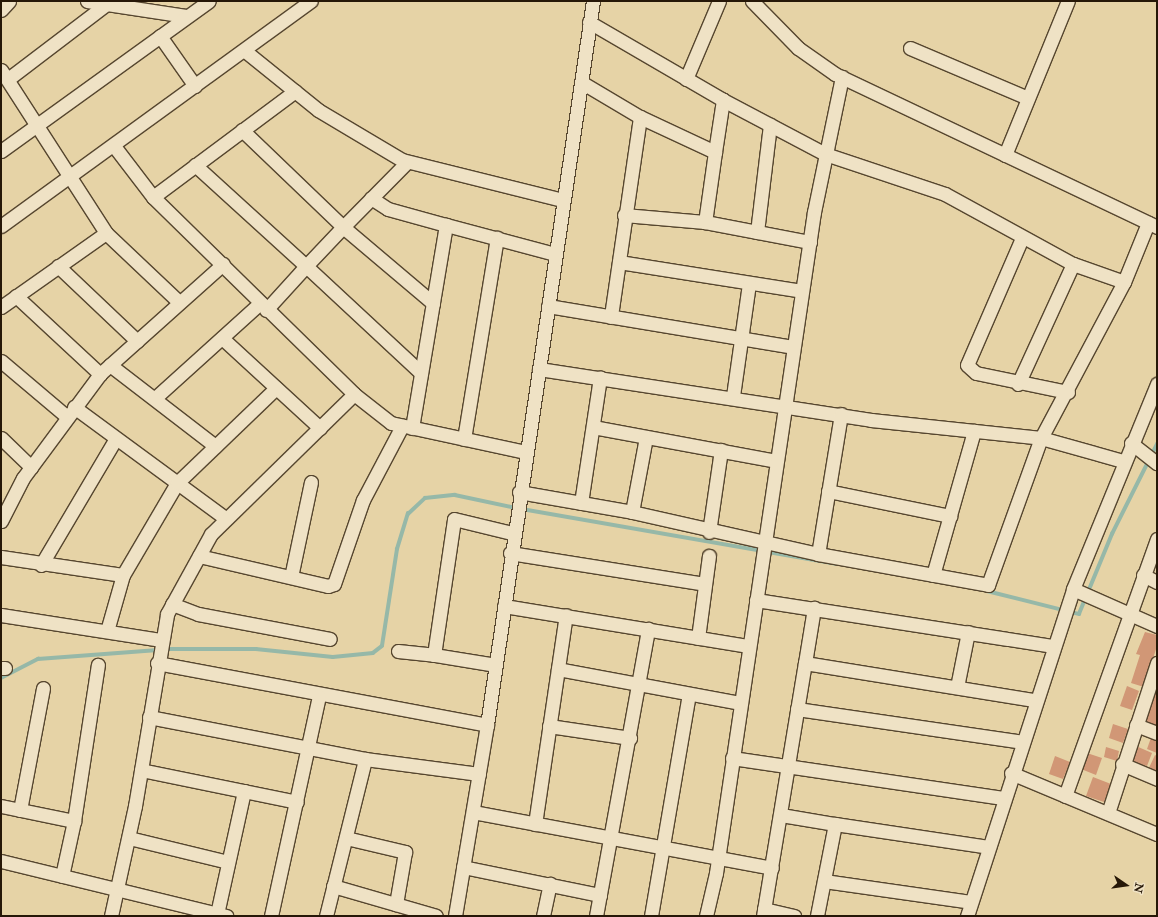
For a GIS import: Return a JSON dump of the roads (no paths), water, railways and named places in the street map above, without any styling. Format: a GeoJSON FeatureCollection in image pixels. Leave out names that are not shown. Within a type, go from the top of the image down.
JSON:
{"type":"FeatureCollection","features":[{"type":"Feature","properties":{"kind":"street"},"geometry":{"type":"LineString","coordinates":[[1,10],[8,1]]}},
{"type":"Feature","properties":{"kind":"street"},"geometry":{"type":"LineString","coordinates":[[87,1],[105,5],[186,16]]}},
{"type":"Feature","properties":{"kind":"street"},"geometry":{"type":"LineString","coordinates":[[1,151],[186,16],[209,1]]}},
{"type":"Feature","properties":{"kind":"street"},"geometry":{"type":"LineString","coordinates":[[1,226],[70,174],[114,146],[245,51],[311,1]]}},
{"type":"Feature","properties":{"kind":"street"},"geometry":{"type":"LineString","coordinates":[[455,916],[487,725],[504,606],[512,533],[539,369],[593,1]]}},
{"type":"Feature","properties":{"kind":"street"},"geometry":{"type":"LineString","coordinates":[[686,79],[719,1]]}},
{"type":"Feature","properties":{"kind":"street"},"geometry":{"type":"LineString","coordinates":[[517,503],[581,503],[632,512],[710,532],[764,549],[818,554],[982,586],[991,580],[1041,438],[1068,392],[1152,225],[842,77],[798,48],[752,1]]}},
{"type":"Feature","properties":{"kind":"street"},"geometry":{"type":"LineString","coordinates":[[1005,155],[1068,1]]}},
{"type":"Feature","properties":{"kind":"street"},"geometry":{"type":"LineString","coordinates":[[105,5],[4,74],[70,174],[106,232],[178,302]]}},
{"type":"Feature","properties":{"kind":"street"},"geometry":{"type":"LineString","coordinates":[[590,22],[723,100],[825,154],[951,196],[1022,238],[1073,264],[1124,282]]}},
{"type":"Feature","properties":{"kind":"street"},"geometry":{"type":"LineString","coordinates":[[160,36],[195,86]]}},
{"type":"Feature","properties":{"kind":"street"},"geometry":{"type":"LineString","coordinates":[[910,48],[1028,98]]}},
{"type":"Feature","properties":{"kind":"street"},"geometry":{"type":"LineString","coordinates":[[245,51],[318,110],[407,162],[563,200]]}},
{"type":"Feature","properties":{"kind":"street"},"geometry":{"type":"LineString","coordinates":[[706,916],[764,549],[793,346],[825,154],[842,77]]}},
{"type":"Feature","properties":{"kind":"street"},"geometry":{"type":"LineString","coordinates":[[581,82],[640,117],[715,152]]}},
{"type":"Feature","properties":{"kind":"street"},"geometry":{"type":"LineString","coordinates":[[153,197],[295,91]]}},
{"type":"Feature","properties":{"kind":"street"},"geometry":{"type":"LineString","coordinates":[[705,222],[723,100]]}},
{"type":"Feature","properties":{"kind":"street"},"geometry":{"type":"LineString","coordinates":[[611,317],[624,215],[640,117]]}},
{"type":"Feature","properties":{"kind":"street"},"geometry":{"type":"LineString","coordinates":[[757,232],[770,125]]}},
{"type":"Feature","properties":{"kind":"street"},"geometry":{"type":"LineString","coordinates":[[242,130],[344,227],[433,303]]}},
{"type":"Feature","properties":{"kind":"street"},"geometry":{"type":"LineString","coordinates":[[114,146],[153,197],[223,264],[263,307],[354,394],[391,423],[525,452]]}},
{"type":"Feature","properties":{"kind":"street"},"geometry":{"type":"LineString","coordinates":[[155,398],[222,338],[263,307],[306,266],[407,162]]}},
{"type":"Feature","properties":{"kind":"street"},"geometry":{"type":"LineString","coordinates":[[195,165],[421,373]]}},
{"type":"Feature","properties":{"kind":"street"},"geometry":{"type":"LineString","coordinates":[[371,198],[388,209],[555,254]]}},
{"type":"Feature","properties":{"kind":"street"},"geometry":{"type":"LineString","coordinates":[[624,215],[705,222],[810,242]]}},
{"type":"Feature","properties":{"kind":"street"},"geometry":{"type":"LineString","coordinates":[[199,556],[328,586],[339,579],[363,500],[407,427],[421,373],[446,225]]}},
{"type":"Feature","properties":{"kind":"street"},"geometry":{"type":"LineString","coordinates":[[1,307],[106,232]]}},
{"type":"Feature","properties":{"kind":"street"},"geometry":{"type":"LineString","coordinates":[[464,439],[497,238]]}},
{"type":"Feature","properties":{"kind":"street"},"geometry":{"type":"LineString","coordinates":[[1022,238],[967,365],[976,373],[1018,384],[1068,392]]}},
{"type":"Feature","properties":{"kind":"street"},"geometry":{"type":"LineString","coordinates":[[619,262],[749,284],[802,291]]}},
{"type":"Feature","properties":{"kind":"street"},"geometry":{"type":"LineString","coordinates":[[1,521],[31,467],[70,412],[100,374],[178,302],[223,264]]}},
{"type":"Feature","properties":{"kind":"street"},"geometry":{"type":"LineString","coordinates":[[1018,384],[1073,264]]}},
{"type":"Feature","properties":{"kind":"street"},"geometry":{"type":"LineString","coordinates":[[58,266],[137,340]]}},
{"type":"Feature","properties":{"kind":"street"},"geometry":{"type":"LineString","coordinates":[[733,396],[749,284]]}},
{"type":"Feature","properties":{"kind":"street"},"geometry":{"type":"LineString","coordinates":[[16,296],[100,374]]}},
{"type":"Feature","properties":{"kind":"street"},"geometry":{"type":"LineString","coordinates":[[548,306],[793,346]]}},
{"type":"Feature","properties":{"kind":"street"},"geometry":{"type":"LineString","coordinates":[[222,338],[320,428]]}},
{"type":"Feature","properties":{"kind":"street"},"geometry":{"type":"LineString","coordinates":[[1,361],[70,412],[116,438],[225,518]]}},
{"type":"Feature","properties":{"kind":"street"},"geometry":{"type":"LineString","coordinates":[[110,365],[155,398],[215,446]]}},
{"type":"Feature","properties":{"kind":"street"},"geometry":{"type":"LineString","coordinates":[[539,369],[733,396],[841,414],[1041,438],[1122,461]]}},
{"type":"Feature","properties":{"kind":"street"},"geometry":{"type":"LineString","coordinates":[[581,503],[600,378]]}},
{"type":"Feature","properties":{"kind":"street"},"geometry":{"type":"LineString","coordinates":[[966,916],[1002,798],[1053,646],[1066,610],[1082,593],[1122,461],[1157,384]]}},
{"type":"Feature","properties":{"kind":"street"},"geometry":{"type":"LineString","coordinates":[[107,631],[123,575],[177,483],[276,388]]}},
{"type":"Feature","properties":{"kind":"street"},"geometry":{"type":"LineString","coordinates":[[111,916],[129,838],[141,770],[158,652],[172,604],[210,534],[354,394]]}},
{"type":"Feature","properties":{"kind":"street"},"geometry":{"type":"LineString","coordinates":[[818,554],[841,414]]}},
{"type":"Feature","properties":{"kind":"street"},"geometry":{"type":"LineString","coordinates":[[593,427],[776,460]]}},
{"type":"Feature","properties":{"kind":"street"},"geometry":{"type":"LineString","coordinates":[[933,576],[974,431]]}},
{"type":"Feature","properties":{"kind":"street"},"geometry":{"type":"LineString","coordinates":[[632,512],[646,437]]}},
{"type":"Feature","properties":{"kind":"street"},"geometry":{"type":"LineString","coordinates":[[1,438],[31,467]]}},
{"type":"Feature","properties":{"kind":"street"},"geometry":{"type":"LineString","coordinates":[[41,565],[116,438]]}},
{"type":"Feature","properties":{"kind":"street"},"geometry":{"type":"LineString","coordinates":[[1131,443],[1152,459]]}},
{"type":"Feature","properties":{"kind":"street"},"geometry":{"type":"LineString","coordinates":[[710,532],[721,450]]}},
{"type":"Feature","properties":{"kind":"street"},"geometry":{"type":"LineString","coordinates":[[291,577],[311,482]]}},
{"type":"Feature","properties":{"kind":"street"},"geometry":{"type":"LineString","coordinates":[[828,491],[950,516]]}},
{"type":"Feature","properties":{"kind":"street"},"geometry":{"type":"LineString","coordinates":[[434,655],[454,519],[512,533]]}},
{"type":"Feature","properties":{"kind":"street"},"geometry":{"type":"LineString","coordinates":[[1065,796],[1128,612],[1157,539]]}},
{"type":"Feature","properties":{"kind":"street"},"geometry":{"type":"LineString","coordinates":[[510,553],[705,584]]}},
{"type":"Feature","properties":{"kind":"street"},"geometry":{"type":"LineString","coordinates":[[698,638],[709,556]]}},
{"type":"Feature","properties":{"kind":"street"},"geometry":{"type":"LineString","coordinates":[[1,557],[41,565],[123,575]]}},
{"type":"Feature","properties":{"kind":"street"},"geometry":{"type":"LineString","coordinates":[[1143,575],[1157,582]]}},
{"type":"Feature","properties":{"kind":"street"},"geometry":{"type":"LineString","coordinates":[[1082,593],[1157,626]]}},
{"type":"Feature","properties":{"kind":"street"},"geometry":{"type":"LineString","coordinates":[[756,600],[1053,646]]}},
{"type":"Feature","properties":{"kind":"street"},"geometry":{"type":"LineString","coordinates":[[172,604],[198,614],[330,639]]}},
{"type":"Feature","properties":{"kind":"street"},"geometry":{"type":"LineString","coordinates":[[504,606],[748,646]]}},
{"type":"Feature","properties":{"kind":"street"},"geometry":{"type":"LineString","coordinates":[[794,916],[764,913],[814,608]]}},
{"type":"Feature","properties":{"kind":"street"},"geometry":{"type":"LineString","coordinates":[[1,615],[107,631],[158,652],[319,696],[487,725]]}},
{"type":"Feature","properties":{"kind":"street"},"geometry":{"type":"LineString","coordinates":[[535,824],[566,615]]}},
{"type":"Feature","properties":{"kind":"street"},"geometry":{"type":"LineString","coordinates":[[596,916],[630,738],[648,629]]}},
{"type":"Feature","properties":{"kind":"street"},"geometry":{"type":"LineString","coordinates":[[957,687],[968,632]]}},
{"type":"Feature","properties":{"kind":"street"},"geometry":{"type":"LineString","coordinates":[[398,651],[496,665]]}},
{"type":"Feature","properties":{"kind":"street"},"geometry":{"type":"LineString","coordinates":[[805,663],[1034,700]]}},
{"type":"Feature","properties":{"kind":"street"},"geometry":{"type":"LineString","coordinates":[[1108,813],[1122,764],[1157,663]]}},
{"type":"Feature","properties":{"kind":"street"},"geometry":{"type":"LineString","coordinates":[[62,876],[74,821],[98,665]]}},
{"type":"Feature","properties":{"kind":"street"},"geometry":{"type":"LineString","coordinates":[[558,669],[740,703]]}},
{"type":"Feature","properties":{"kind":"street"},"geometry":{"type":"LineString","coordinates":[[20,810],[43,688]]}},
{"type":"Feature","properties":{"kind":"street"},"geometry":{"type":"LineString","coordinates":[[652,916],[665,848],[689,694]]}},
{"type":"Feature","properties":{"kind":"street"},"geometry":{"type":"LineString","coordinates":[[271,916],[310,748],[319,696]]}},
{"type":"Feature","properties":{"kind":"street"},"geometry":{"type":"LineString","coordinates":[[797,709],[1022,742]]}},
{"type":"Feature","properties":{"kind":"street"},"geometry":{"type":"LineString","coordinates":[[149,717],[365,759],[479,774]]}},
{"type":"Feature","properties":{"kind":"street"},"geometry":{"type":"LineString","coordinates":[[1136,725],[1157,733]]}},
{"type":"Feature","properties":{"kind":"street"},"geometry":{"type":"LineString","coordinates":[[550,726],[630,738]]}},
{"type":"Feature","properties":{"kind":"street"},"geometry":{"type":"LineString","coordinates":[[732,758],[1002,798]]}},
{"type":"Feature","properties":{"kind":"street"},"geometry":{"type":"LineString","coordinates":[[326,916],[365,759]]}},
{"type":"Feature","properties":{"kind":"street"},"geometry":{"type":"LineString","coordinates":[[1122,764],[1157,779]]}},
{"type":"Feature","properties":{"kind":"street"},"geometry":{"type":"LineString","coordinates":[[141,770],[297,802]]}},
{"type":"Feature","properties":{"kind":"street"},"geometry":{"type":"LineString","coordinates":[[1011,773],[1157,834]]}},
{"type":"Feature","properties":{"kind":"street"},"geometry":{"type":"LineString","coordinates":[[1,861],[221,915],[228,862],[244,791]]}},
{"type":"Feature","properties":{"kind":"street"},"geometry":{"type":"LineString","coordinates":[[1,806],[74,821]]}},
{"type":"Feature","properties":{"kind":"street"},"geometry":{"type":"LineString","coordinates":[[473,812],[772,868]]}},
{"type":"Feature","properties":{"kind":"street"},"geometry":{"type":"LineString","coordinates":[[781,814],[835,824],[988,847]]}},
{"type":"Feature","properties":{"kind":"street"},"geometry":{"type":"LineString","coordinates":[[816,916],[835,824]]}},
{"type":"Feature","properties":{"kind":"street"},"geometry":{"type":"LineString","coordinates":[[129,838],[228,862]]}},
{"type":"Feature","properties":{"kind":"street"},"geometry":{"type":"LineString","coordinates":[[346,838],[405,852],[396,904]]}},
{"type":"Feature","properties":{"kind":"street"},"geometry":{"type":"LineString","coordinates":[[464,867],[600,895]]}},
{"type":"Feature","properties":{"kind":"street"},"geometry":{"type":"LineString","coordinates":[[824,881],[971,902]]}},
{"type":"Feature","properties":{"kind":"street"},"geometry":{"type":"LineString","coordinates":[[543,916],[550,884]]}},
{"type":"Feature","properties":{"kind":"street"},"geometry":{"type":"LineString","coordinates":[[333,886],[436,916]]}},
{"type":"Feature","properties":{"kind":"waterway"},"geometry":{"type":"LineString","coordinates":[[987,591],[1079,614],[1112,534],[1157,444]]}},
{"type":"Feature","properties":{"kind":"waterway"},"geometry":{"type":"LineString","coordinates":[[164,649],[256,649],[333,657],[373,653],[382,646],[397,549],[408,514],[425,498],[455,495],[516,508]]}},
{"type":"Feature","properties":{"kind":"waterway"},"geometry":{"type":"LineString","coordinates":[[522,509],[837,564]]}},
{"type":"Feature","properties":{"kind":"waterway"},"geometry":{"type":"LineString","coordinates":[[1,678],[38,659],[158,650]]}}]}
